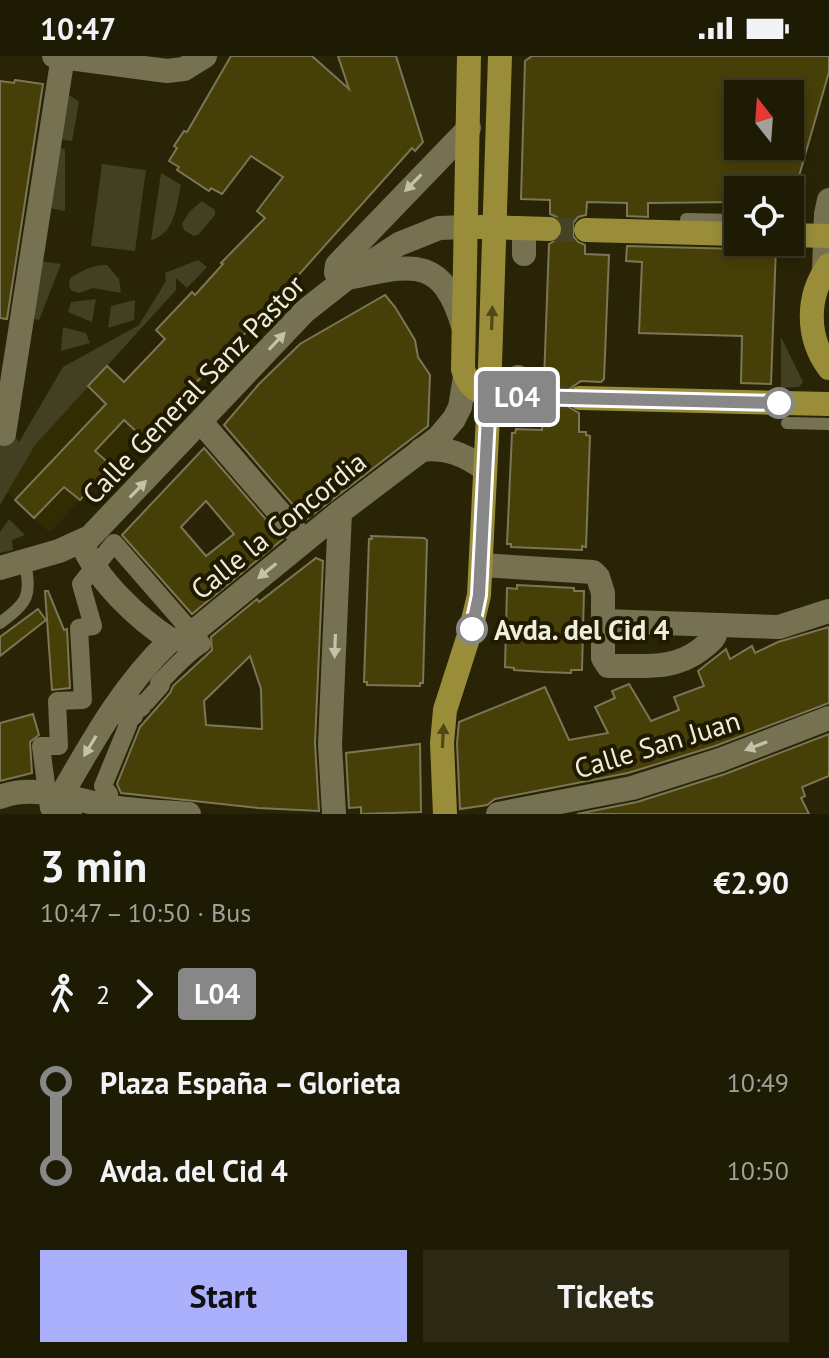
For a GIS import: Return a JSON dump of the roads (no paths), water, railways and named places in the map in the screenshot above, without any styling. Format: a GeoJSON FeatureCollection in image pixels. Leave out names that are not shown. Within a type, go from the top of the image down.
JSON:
{"type":"FeatureCollection","features":[{"type":"Feature","properties":{"kind":"main road"},"geometry":{"type":"LineString","coordinates":[[469,56],[464,367],[479,393],[489,396],[518,389],[544,397]]}},
{"type":"Feature","properties":{"kind":"main road"},"geometry":{"type":"LineString","coordinates":[[445,814],[442,743],[445,710],[476,610],[481,565],[500,56]]}},
{"type":"Feature","properties":{"kind":"main road"},"geometry":{"type":"LineString","coordinates":[[804,231],[827,222]]}},
{"type":"Feature","properties":{"kind":"main road"},"geometry":{"type":"LineString","coordinates":[[466,227],[495,228],[530,238]]}},
{"type":"Feature","properties":{"kind":"main road"},"geometry":{"type":"LineString","coordinates":[[586,230],[724,234]]}},
{"type":"Feature","properties":{"kind":"main road"},"geometry":{"type":"LineString","coordinates":[[826,268],[813,299],[812,325],[818,350],[829,368]]}},
{"type":"Feature","properties":{"kind":"main road"},"geometry":{"type":"LineString","coordinates":[[580,398],[829,404]]}},
{"type":"Feature","properties":{"kind":"street"},"geometry":{"type":"LineString","coordinates":[[4,434],[60,56],[176,71],[205,56]]}},
{"type":"Feature","properties":{"kind":"street","name":"Calle General Sanz Pastor"},"geometry":{"type":"LineString","coordinates":[[463,326],[449,292],[428,271],[404,267],[347,278],[336,272],[341,258],[469,128]]}},
{"type":"Feature","properties":{"kind":"street"},"geometry":{"type":"LineString","coordinates":[[826,268],[827,222]]}},
{"type":"Feature","properties":{"kind":"street","name":"Calle General Sanz Pastor"},"geometry":{"type":"LineString","coordinates":[[82,543],[105,523],[305,311],[347,278],[399,244],[439,228],[466,227]]}},
{"type":"Feature","properties":{"kind":"street","name":"Calle la Concordia"},"geometry":{"type":"LineString","coordinates":[[50,802],[125,690],[182,637],[439,437],[460,407],[464,367]]}},
{"type":"Feature","properties":{"kind":"street"},"geometry":{"type":"LineString","coordinates":[[201,422],[304,541]]}},
{"type":"Feature","properties":{"kind":"street"},"geometry":{"type":"LineString","coordinates":[[421,450],[450,450],[485,469]]}},
{"type":"Feature","properties":{"kind":"street"},"geometry":{"type":"LineString","coordinates":[[334,814],[330,744],[340,512]]}},
{"type":"Feature","properties":{"kind":"street"},"geometry":{"type":"LineString","coordinates":[[0,568],[82,543],[94,568],[149,624],[202,644],[166,674],[159,683],[161,685],[146,702],[140,704],[142,707],[132,713],[132,719],[126,721],[128,725],[103,786],[109,794],[111,810]]}},
{"type":"Feature","properties":{"kind":"street"},"geometry":{"type":"LineString","coordinates":[[481,565],[593,572],[602,585],[603,658],[608,666],[674,665],[711,641],[717,634],[717,625]]}},
{"type":"Feature","properties":{"kind":"street"},"geometry":{"type":"LineString","coordinates":[[50,802],[41,746],[59,746],[57,701],[83,700],[79,628],[93,626],[81,584],[94,568]]}},
{"type":"Feature","properties":{"kind":"street"},"geometry":{"type":"LineString","coordinates":[[603,621],[779,627],[829,611]]}},
{"type":"Feature","properties":{"kind":"street","name":"Calle San Juan"},"geometry":{"type":"LineString","coordinates":[[498,814],[632,788],[720,760],[829,718]]}},
{"type":"Feature","properties":{"kind":"street"},"geometry":{"type":"LineString","coordinates":[[0,797],[23,791],[50,802],[111,810],[189,814]]}},
{"type":"Feature","properties":{"kind":"lane"},"geometry":{"type":"LineString","coordinates":[[686,219],[724,220]]}},
{"type":"Feature","properties":{"kind":"lane"},"geometry":{"type":"LineString","coordinates":[[787,423],[829,424]]}},
{"type":"Feature","properties":{"kind":"lane"},"geometry":{"type":"LineString","coordinates":[[0,623],[23,606],[27,598],[30,587],[25,561]]}},
{"type":"Feature","properties":{"kind":"tunnel"},"geometry":{"type":"LineString","coordinates":[[549,229],[586,230]]}},
{"type":"Feature","properties":{"kind":"tunnel"},"geometry":{"type":"LineString","coordinates":[[544,397],[580,398]]}},
{"type":"Feature","properties":{"kind":"place","name":"Avda. del Cid 4"},"geometry":{"type":"Point","coordinates":[472,629]}}]}
